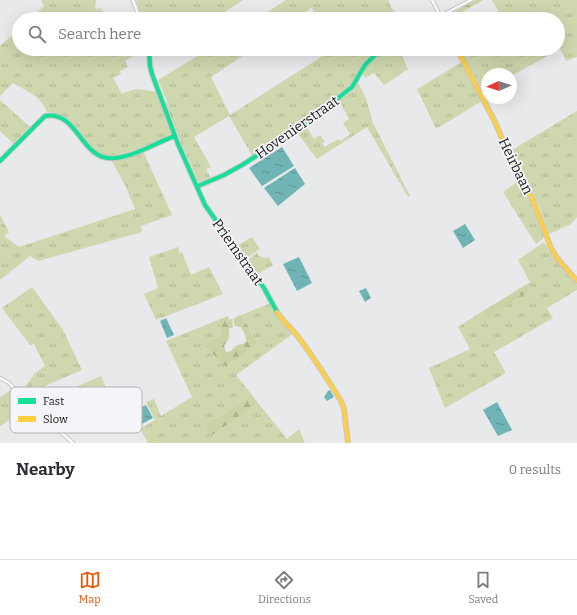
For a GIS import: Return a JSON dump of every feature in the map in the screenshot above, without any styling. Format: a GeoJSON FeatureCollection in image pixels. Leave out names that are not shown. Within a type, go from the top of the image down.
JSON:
{"type":"FeatureCollection","features":[{"type":"Feature","properties":{"kind":"street"},"geometry":{"type":"LineString","coordinates":[[133,0],[137,12]]}},
{"type":"Feature","properties":{"kind":"street"},"geometry":{"type":"LineString","coordinates":[[432,0],[438,12]]}},
{"type":"Feature","properties":{"kind":"street"},"geometry":{"type":"LineString","coordinates":[[451,12],[471,0]]}},
{"type":"Feature","properties":{"kind":"street","name":"Priemstraat"},"geometry":{"type":"LineString","coordinates":[[149,56],[150,66],[173,129],[174,136],[198,186],[205,205],[264,288],[280,317],[295,332],[304,344],[341,401],[344,409],[348,443]]}},
{"type":"Feature","properties":{"kind":"street","name":"Hovenierstraat"},"geometry":{"type":"LineString","coordinates":[[198,186],[242,165],[299,129],[352,87],[365,65],[373,56]]}},
{"type":"Feature","properties":{"kind":"street","name":"Heirbaan"},"geometry":{"type":"LineString","coordinates":[[460,56],[533,200],[550,248],[577,281]]}},
{"type":"Feature","properties":{"kind":"street"},"geometry":{"type":"LineString","coordinates":[[0,161],[44,116],[52,113],[65,120],[89,148],[106,158],[115,158],[174,136]]}},
{"type":"Feature","properties":{"kind":"street"},"geometry":{"type":"LineString","coordinates":[[0,378],[13,387]]}},
{"type":"Feature","properties":{"kind":"street"},"geometry":{"type":"LineString","coordinates":[[62,433],[73,443]]}},
{"type":"Feature","properties":{"kind":"green space"},"geometry":{"type":"Polygon","coordinates":[[[41,0],[96,0],[95,8],[97,10],[100,8],[104,12],[38,12],[44,6],[41,0]]]}},
{"type":"Feature","properties":{"kind":"green space"},"geometry":{"type":"Polygon","coordinates":[[[136,0],[243,0],[225,12],[140,12],[136,0]]]}},
{"type":"Feature","properties":{"kind":"green space"},"geometry":{"type":"Polygon","coordinates":[[[286,0],[388,0],[392,9],[395,12],[314,12],[311,7],[306,12],[268,12],[286,0]]]}},
{"type":"Feature","properties":{"kind":"green space"},"geometry":{"type":"Polygon","coordinates":[[[476,0],[483,0],[462,12],[454,12],[476,0]]]}},
{"type":"Feature","properties":{"kind":"green space"},"geometry":{"type":"Polygon","coordinates":[[[492,0],[577,0],[577,57],[566,61],[564,56],[565,56],[565,12],[499,12],[492,0]]]}},
{"type":"Feature","properties":{"kind":"green space"},"geometry":{"type":"Polygon","coordinates":[[[12,35],[12,56],[133,56],[125,61],[128,67],[120,71],[121,74],[113,78],[122,94],[136,89],[158,92],[172,132],[171,134],[158,141],[117,157],[101,155],[86,142],[65,118],[57,114],[47,112],[41,102],[29,92],[13,83],[0,96],[0,46],[12,35]]]}},
{"type":"Feature","properties":{"kind":"green space"},"geometry":{"type":"Polygon","coordinates":[[[197,56],[242,56],[211,77],[230,115],[323,56],[372,56],[359,71],[348,89],[299,128],[253,157],[229,116],[194,137],[211,167],[206,169],[211,179],[202,183],[198,181],[182,145],[185,144],[158,80],[197,56]]]}},
{"type":"Feature","properties":{"kind":"green space"},"geometry":{"type":"Polygon","coordinates":[[[374,56],[402,56],[408,69],[384,85],[374,73],[365,78],[362,72],[374,56]]]}},
{"type":"Feature","properties":{"kind":"green space"},"geometry":{"type":"Polygon","coordinates":[[[464,56],[547,56],[517,73],[517,68],[481,68],[481,87],[464,56]]]}},
{"type":"Feature","properties":{"kind":"green space"},"geometry":{"type":"Polygon","coordinates":[[[462,62],[481,102],[436,129],[417,89],[462,62]]]}},
{"type":"Feature","properties":{"kind":"green space"},"geometry":{"type":"Polygon","coordinates":[[[357,81],[366,98],[373,123],[410,196],[408,197],[367,127],[317,159],[298,134],[298,132],[306,126],[314,139],[320,135],[325,142],[322,143],[325,147],[338,139],[340,141],[350,134],[343,123],[349,119],[339,100],[357,81]]]}},
{"type":"Feature","properties":{"kind":"green space"},"geometry":{"type":"Polygon","coordinates":[[[0,100],[30,127],[14,144],[0,131],[0,100]]]}},
{"type":"Feature","properties":{"kind":"green space"},"geometry":{"type":"Polygon","coordinates":[[[167,102],[185,144],[182,145],[166,103],[167,102]]]}},
{"type":"Feature","properties":{"kind":"green space"},"geometry":{"type":"Polygon","coordinates":[[[577,111],[577,217],[571,224],[549,234],[539,205],[512,150],[577,111]]]}},
{"type":"Feature","properties":{"kind":"green space"},"geometry":{"type":"Polygon","coordinates":[[[143,151],[172,215],[141,226],[142,232],[38,261],[30,256],[0,280],[0,215],[9,232],[4,236],[19,247],[135,209],[126,187],[112,161],[143,151]]]}},
{"type":"Feature","properties":{"kind":"green space"},"geometry":{"type":"Polygon","coordinates":[[[522,179],[544,233],[543,239],[536,244],[503,192],[522,179]]]}},
{"type":"Feature","properties":{"kind":"green space"},"geometry":{"type":"Polygon","coordinates":[[[252,237],[260,249],[247,258],[238,245],[252,237]]]}},
{"type":"Feature","properties":{"kind":"green space"},"geometry":{"type":"Polygon","coordinates":[[[544,242],[554,258],[577,285],[577,290],[547,308],[553,318],[494,352],[506,373],[445,408],[429,368],[470,349],[458,327],[483,311],[487,316],[530,291],[527,284],[530,282],[518,260],[544,242]]]}},
{"type":"Feature","properties":{"kind":"green space"},"geometry":{"type":"Polygon","coordinates":[[[178,247],[180,253],[182,252],[191,275],[209,267],[223,294],[156,320],[144,294],[158,288],[149,257],[178,247]]]}},
{"type":"Feature","properties":{"kind":"green space"},"geometry":{"type":"Polygon","coordinates":[[[257,253],[259,256],[265,258],[269,257],[273,265],[258,274],[248,260],[257,253]]]}},
{"type":"Feature","properties":{"kind":"green space"},"geometry":{"type":"Polygon","coordinates":[[[527,284],[530,291],[487,317],[483,311],[527,284]]]}},
{"type":"Feature","properties":{"kind":"green space"},"geometry":{"type":"Polygon","coordinates":[[[32,287],[63,330],[82,370],[44,387],[25,387],[35,373],[45,366],[34,344],[30,345],[2,308],[32,287]]]}},
{"type":"Feature","properties":{"kind":"green space"},"geometry":{"type":"Polygon","coordinates":[[[271,303],[279,319],[294,333],[236,375],[252,395],[207,426],[211,435],[258,403],[287,439],[299,429],[305,443],[148,443],[142,432],[142,428],[155,420],[146,402],[154,399],[161,416],[192,397],[166,341],[218,320],[221,334],[219,338],[219,360],[257,343],[241,315],[271,303]]]}},
{"type":"Feature","properties":{"kind":"green space"},"geometry":{"type":"Polygon","coordinates":[[[241,315],[257,343],[226,367],[205,346],[218,338],[221,334],[218,320],[228,316],[229,320],[232,319],[233,327],[229,329],[229,338],[224,346],[226,352],[231,351],[237,345],[246,342],[246,337],[241,327],[235,326],[233,319],[241,315]]]}},
{"type":"Feature","properties":{"kind":"green space"},"geometry":{"type":"Polygon","coordinates":[[[101,376],[106,387],[76,387],[101,376]]]}},
{"type":"Feature","properties":{"kind":"green space"},"geometry":{"type":"Polygon","coordinates":[[[10,390],[10,419],[0,426],[0,397],[10,390]]]}},
{"type":"Feature","properties":{"kind":"green space"},"geometry":{"type":"Polygon","coordinates":[[[252,395],[258,403],[211,436],[206,426],[252,395]]]}},
{"type":"Feature","properties":{"kind":"water"},"geometry":{"type":"Polygon","coordinates":[[[282,147],[294,166],[262,186],[249,168],[282,147]]]}},
{"type":"Feature","properties":{"kind":"water"},"geometry":{"type":"Polygon","coordinates":[[[295,168],[305,184],[278,206],[264,188],[295,168]]]}},
{"type":"Feature","properties":{"kind":"water"},"geometry":{"type":"Polygon","coordinates":[[[465,224],[475,240],[463,248],[453,231],[465,224]]]}},
{"type":"Feature","properties":{"kind":"water"},"geometry":{"type":"Polygon","coordinates":[[[299,257],[312,283],[297,291],[283,264],[299,257]]]}},
{"type":"Feature","properties":{"kind":"water"},"geometry":{"type":"Polygon","coordinates":[[[366,288],[371,298],[365,302],[359,291],[366,288]]]}},
{"type":"Feature","properties":{"kind":"water"},"geometry":{"type":"Polygon","coordinates":[[[166,318],[174,335],[167,338],[160,321],[166,318]]]}},
{"type":"Feature","properties":{"kind":"water"},"geometry":{"type":"Polygon","coordinates":[[[330,390],[334,397],[327,401],[324,397],[330,390]]]}},
{"type":"Feature","properties":{"kind":"water"},"geometry":{"type":"Polygon","coordinates":[[[497,402],[512,430],[498,436],[483,410],[497,402]]]}},
{"type":"Feature","properties":{"kind":"water"},"geometry":{"type":"Polygon","coordinates":[[[146,405],[153,418],[142,424],[142,407],[146,405]]]}},
{"type":"Feature","properties":{"kind":"traffic: fast"},"geometry":{"type":"LineString","coordinates":[[149,56],[152,74],[178,144],[205,205],[264,288],[277,312]]}},
{"type":"Feature","properties":{"kind":"traffic: fast"},"geometry":{"type":"LineString","coordinates":[[198,186],[224,175],[242,165],[299,129],[352,87],[365,65],[374,56]]}},
{"type":"Feature","properties":{"kind":"traffic: fast"},"geometry":{"type":"LineString","coordinates":[[0,161],[45,116],[56,116],[64,120],[91,150],[108,158],[116,158],[133,154],[175,136]]}},
{"type":"Feature","properties":{"kind":"traffic: slow"},"geometry":{"type":"LineString","coordinates":[[461,56],[495,122],[509,155],[533,200],[551,248],[557,258],[577,281]]}},
{"type":"Feature","properties":{"kind":"traffic: slow"},"geometry":{"type":"LineString","coordinates":[[277,312],[305,346],[341,401],[344,409],[348,443]]}}]}
